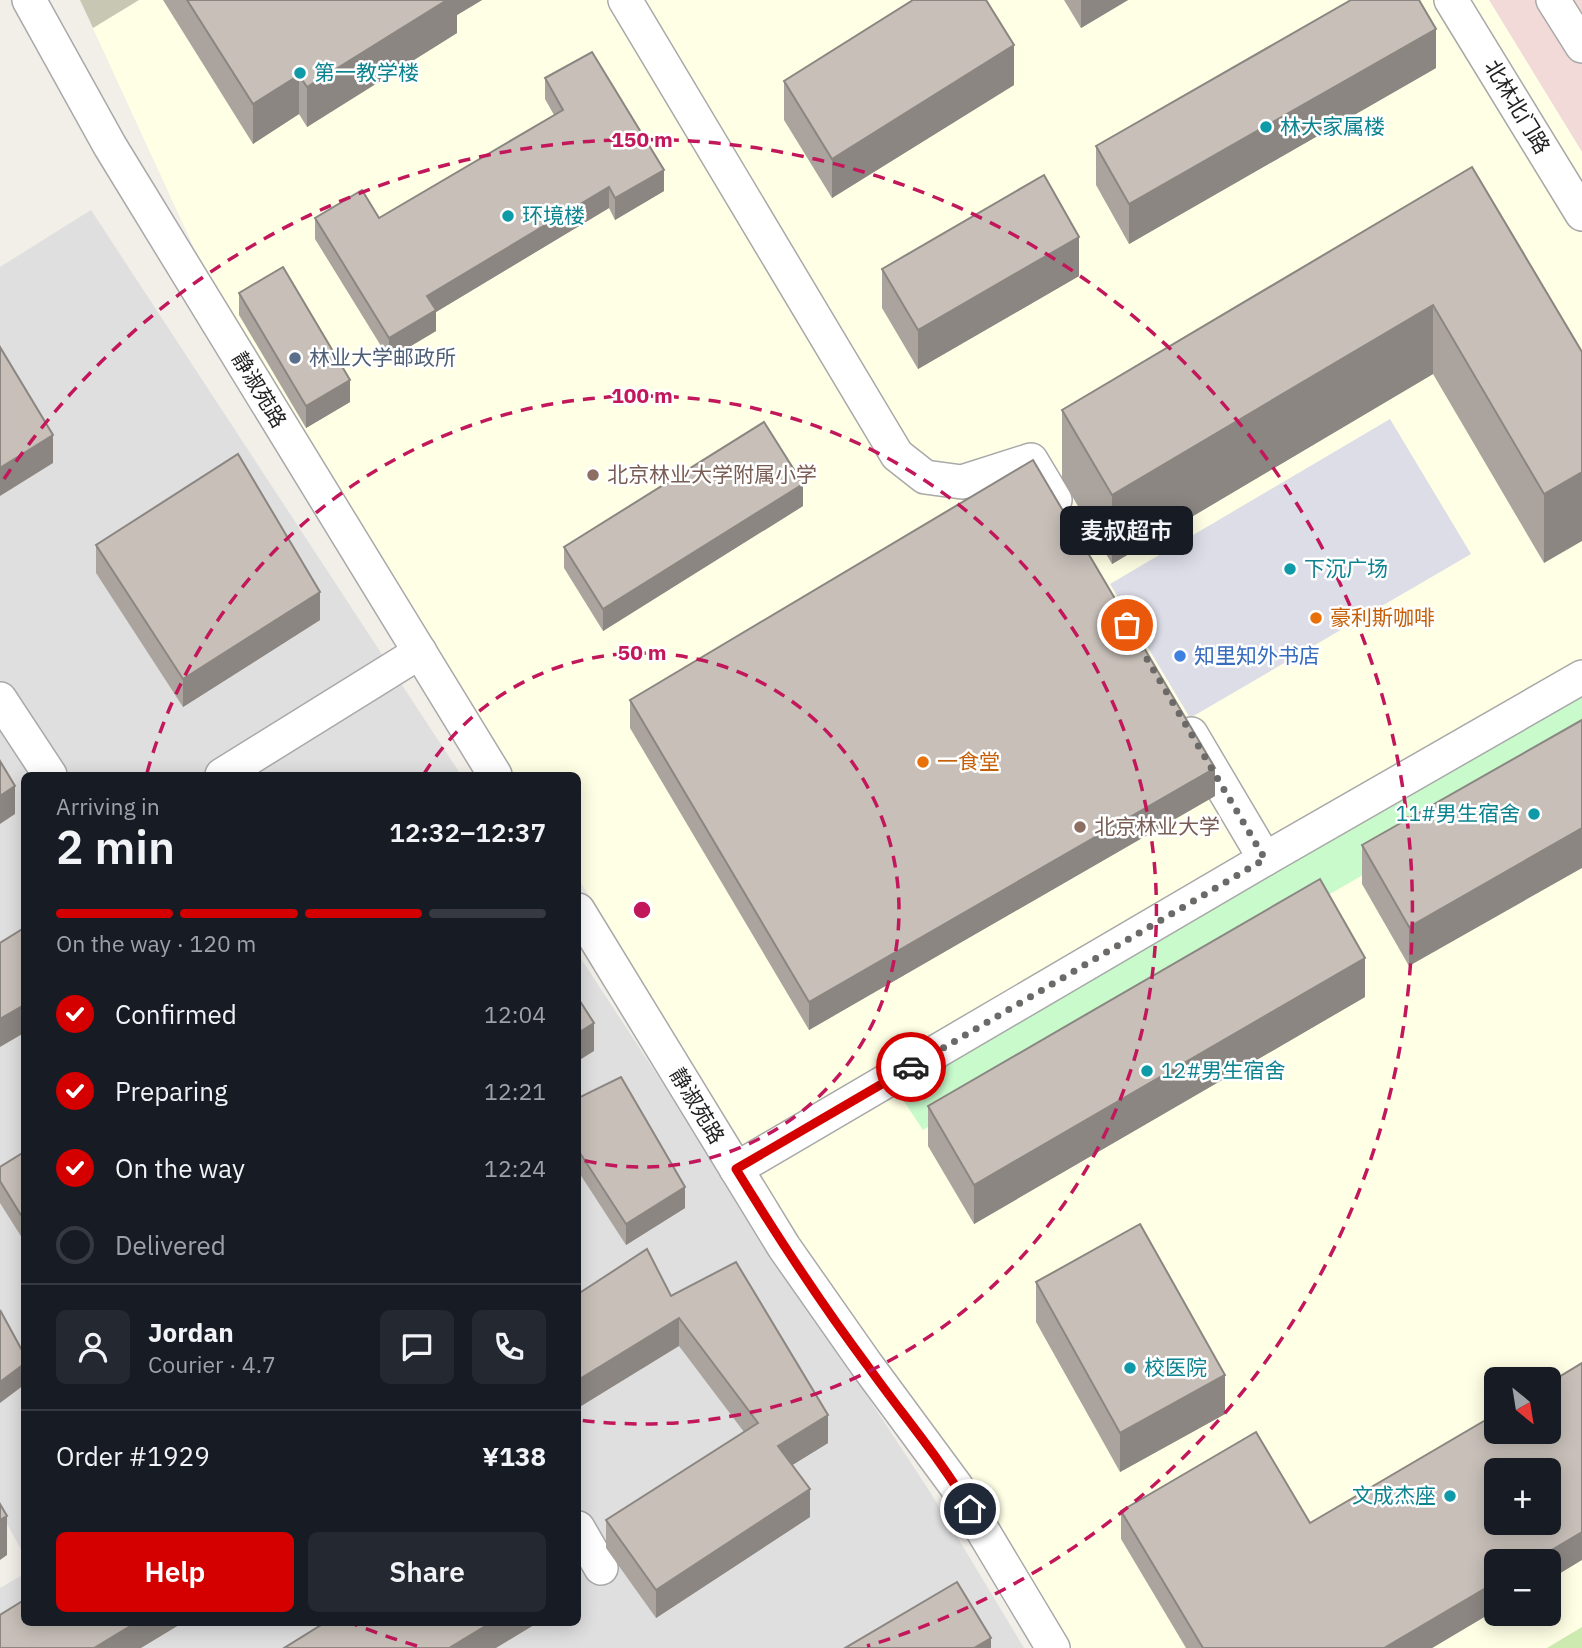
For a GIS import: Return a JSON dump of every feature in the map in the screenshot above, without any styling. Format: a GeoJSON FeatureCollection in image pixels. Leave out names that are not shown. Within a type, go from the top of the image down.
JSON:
{"type":"FeatureCollection","features":[{"type":"Feature","properties":{"kind":"street","name":"静淑苑路"},"geometry":{"type":"LineString","coordinates":[[29,0],[110,146],[493,772]]}},
{"type":"Feature","properties":{"kind":"street"},"geometry":{"type":"LineString","coordinates":[[625,0],[897,455],[925,477],[961,482],[1031,460],[1067,521]]}},
{"type":"Feature","properties":{"kind":"street","name":"北林北门路"},"geometry":{"type":"LineString","coordinates":[[1451,0],[1582,214]]}},
{"type":"Feature","properties":{"kind":"street"},"geometry":{"type":"LineString","coordinates":[[1553,0],[1580,38]]}},
{"type":"Feature","properties":{"kind":"street"},"geometry":{"type":"LineString","coordinates":[[227,772],[420,652]]}},
{"type":"Feature","properties":{"kind":"street"},"geometry":{"type":"LineString","coordinates":[[736,1169],[1582,677]]}},
{"type":"Feature","properties":{"kind":"street"},"geometry":{"type":"LineString","coordinates":[[0,699],[48,772]]}},
{"type":"Feature","properties":{"kind":"street"},"geometry":{"type":"LineString","coordinates":[[1173,702],[1265,859]]}},
{"type":"Feature","properties":{"kind":"street","name":"静淑苑路"},"geometry":{"type":"LineString","coordinates":[[581,915],[799,1269],[956,1486],[1053,1648]]}},
{"type":"Feature","properties":{"kind":"street"},"geometry":{"type":"LineString","coordinates":[[581,1533],[601,1568]]}},
{"type":"Feature","properties":{"kind":"shaded area","name":"北京林业大学"},"geometry":{"type":"Polygon","coordinates":[[[80,0],[1489,0],[1582,152],[1582,1648],[1049,1648],[581,883],[581,772],[512,772],[307,442],[195,250],[80,0]]]}},
{"type":"Feature","properties":{"kind":"shaded area"},"geometry":{"type":"Polygon","coordinates":[[[80,0],[139,0],[93,28],[80,0]]]}},
{"type":"Feature","properties":{"kind":"shaded area"},"geometry":{"type":"Polygon","coordinates":[[[1489,0],[1582,0],[1582,152],[1564,123],[1489,0]]]}},
{"type":"Feature","properties":{"kind":"shaded area"},"geometry":{"type":"Polygon","coordinates":[[[91,210],[459,772],[21,772],[21,1550],[0,1511],[0,267],[91,210]]]}},
{"type":"Feature","properties":{"kind":"shaded area","name":"下沉广场"},"geometry":{"type":"Polygon","coordinates":[[[1390,419],[1471,554],[1190,718],[1110,584],[1390,419]]]}},
{"type":"Feature","properties":{"kind":"shaded area"},"geometry":{"type":"Polygon","coordinates":[[[581,959],[932,1495],[1024,1648],[0,1648],[0,1588],[21,1576],[21,1626],[581,1626],[581,959]]]}},
{"type":"Feature","properties":{"kind":"green space"},"geometry":{"type":"Polygon","coordinates":[[[1582,689],[1582,748],[923,1130],[891,1082],[1582,689]]]}},
{"type":"Feature","properties":{"kind":"green space"},"geometry":{"type":"Polygon","coordinates":[[[1582,1627],[1582,1648],[1547,1648],[1582,1627]]]}},
{"type":"Feature","properties":{"kind":"building"},"geometry":{"type":"Polygon","coordinates":[[[187,0],[447,0],[307,87],[299,75],[253,104],[187,0]]]}},
{"type":"Feature","properties":{"kind":"building"},"geometry":{"type":"Polygon","coordinates":[[[913,0],[986,0],[1014,45],[832,159],[784,81],[913,0]]]}},
{"type":"Feature","properties":{"kind":"building"},"geometry":{"type":"Polygon","coordinates":[[[1351,0],[1419,0],[1436,29],[1129,204],[1096,146],[1351,0]]]}},
{"type":"Feature","properties":{"kind":"building","name":"环境楼"},"geometry":{"type":"Polygon","coordinates":[[[592,52],[664,170],[615,198],[609,187],[427,296],[436,310],[389,338],[315,218],[362,190],[379,218],[563,110],[545,78],[592,52]]]}},
{"type":"Feature","properties":{"kind":"building"},"geometry":{"type":"Polygon","coordinates":[[[1472,167],[1582,352],[1582,472],[1544,494],[1433,305],[1112,495],[1062,410],[1472,167]]]}},
{"type":"Feature","properties":{"kind":"building"},"geometry":{"type":"Polygon","coordinates":[[[1044,175],[1079,237],[918,330],[882,269],[1044,175]]]}},
{"type":"Feature","properties":{"kind":"building","name":"林业大学邮政所"},"geometry":{"type":"Polygon","coordinates":[[[283,267],[350,380],[306,406],[239,293],[283,267]]]}},
{"type":"Feature","properties":{"kind":"building"},"geometry":{"type":"Polygon","coordinates":[[[0,347],[53,435],[0,468],[0,347]]]}},
{"type":"Feature","properties":{"kind":"building"},"geometry":{"type":"Polygon","coordinates":[[[764,422],[803,484],[603,609],[564,547],[764,422]]]}},
{"type":"Feature","properties":{"kind":"building"},"geometry":{"type":"Polygon","coordinates":[[[238,454],[320,592],[183,679],[96,545],[238,454]]]}},
{"type":"Feature","properties":{"kind":"building","name":"一食堂"},"geometry":{"type":"Polygon","coordinates":[[[1033,460],[1215,768],[809,1002],[630,700],[1033,460]]]}},
{"type":"Feature","properties":{"kind":"building","name":"11#男生宿舍"},"geometry":{"type":"Polygon","coordinates":[[[1582,720],[1582,828],[1409,927],[1362,845],[1582,720]]]}},
{"type":"Feature","properties":{"kind":"building"},"geometry":{"type":"Polygon","coordinates":[[[0,761],[15,786],[0,796],[0,761]]]}},
{"type":"Feature","properties":{"kind":"building"},"geometry":{"type":"Polygon","coordinates":[[[1320,879],[1365,958],[974,1185],[928,1106],[1320,879]]]}},
{"type":"Feature","properties":{"kind":"building"},"geometry":{"type":"Polygon","coordinates":[[[21,930],[21,1007],[0,1019],[0,943],[21,930]]]}},
{"type":"Feature","properties":{"kind":"building"},"geometry":{"type":"Polygon","coordinates":[[[581,1003],[594,1023],[581,1031],[581,1003]]]}},
{"type":"Feature","properties":{"kind":"building"},"geometry":{"type":"Polygon","coordinates":[[[621,1077],[685,1187],[626,1224],[581,1155],[581,1097],[621,1077]]]}},
{"type":"Feature","properties":{"kind":"building"},"geometry":{"type":"Polygon","coordinates":[[[21,1154],[21,1215],[0,1181],[0,1167],[21,1154]]]}},
{"type":"Feature","properties":{"kind":"building","name":"校医院"},"geometry":{"type":"Polygon","coordinates":[[[1140,1224],[1225,1375],[1120,1433],[1036,1282],[1140,1224]]]}},
{"type":"Feature","properties":{"kind":"building"},"geometry":{"type":"Polygon","coordinates":[[[647,1249],[671,1296],[736,1262],[828,1415],[778,1446],[810,1489],[656,1590],[606,1520],[758,1423],[679,1318],[581,1378],[581,1292],[647,1249]]]}},
{"type":"Feature","properties":{"kind":"building"},"geometry":{"type":"Polygon","coordinates":[[[0,1310],[21,1348],[21,1366],[0,1382],[0,1310]]]}},
{"type":"Feature","properties":{"kind":"building","name":"文成杰座"},"geometry":{"type":"Polygon","coordinates":[[[1582,1363],[1582,1532],[1553,1549],[1484,1549],[1484,1589],[1384,1648],[1203,1648],[1121,1511],[1256,1432],[1310,1523],[1484,1421],[1484,1444],[1561,1444],[1561,1376],[1582,1363]]]}},
{"type":"Feature","properties":{"kind":"building"},"geometry":{"type":"Polygon","coordinates":[[[0,1504],[7,1516],[0,1520],[0,1504]]]}},
{"type":"Feature","properties":{"kind":"building"},"geometry":{"type":"Polygon","coordinates":[[[957,1582],[991,1638],[974,1648],[845,1648],[957,1582]]]}},
{"type":"Feature","properties":{"kind":"building"},"geometry":{"type":"Polygon","coordinates":[[[21,1602],[21,1626],[130,1626],[94,1648],[0,1648],[0,1615],[21,1602]]]}},
{"type":"Feature","properties":{"kind":"building"},"geometry":{"type":"Polygon","coordinates":[[[320,1626],[485,1626],[449,1648],[284,1648],[320,1626]]]}},
{"type":"Feature","properties":{"kind":"way so far"},"geometry":{"type":"LineString","coordinates":[[911,1067],[1265,859],[1127,625]]}},
{"type":"Feature","properties":{"kind":"place","name":"第一教学楼"},"geometry":{"type":"Point","coordinates":[300,73]}},
{"type":"Feature","properties":{"kind":"place","name":"林大家属楼"},"geometry":{"type":"Point","coordinates":[1266,127]}},
{"type":"Feature","properties":{"kind":"place","name":"环境楼"},"geometry":{"type":"Point","coordinates":[508,216]}},
{"type":"Feature","properties":{"kind":"place","name":"林业大学邮政所"},"geometry":{"type":"Point","coordinates":[295,358]}},
{"type":"Feature","properties":{"kind":"place","name":"北京林业大学附属小学"},"geometry":{"type":"Point","coordinates":[593,475]}},
{"type":"Feature","properties":{"kind":"place","name":"下沉广场"},"geometry":{"type":"Point","coordinates":[1290,569]}},
{"type":"Feature","properties":{"kind":"place","name":"豪利斯咖啡"},"geometry":{"type":"Point","coordinates":[1316,618]}},
{"type":"Feature","properties":{"kind":"place","name":"麦叔超市"},"geometry":{"type":"Point","coordinates":[1127,625]}},
{"type":"Feature","properties":{"kind":"place","name":"知里知外书店"},"geometry":{"type":"Point","coordinates":[1180,656]}},
{"type":"Feature","properties":{"kind":"place","name":"一食堂"},"geometry":{"type":"Point","coordinates":[923,762]}},
{"type":"Feature","properties":{"kind":"place","name":"11#男生宿舍"},"geometry":{"type":"Point","coordinates":[1534,814]}},
{"type":"Feature","properties":{"kind":"place","name":"北京林业大学"},"geometry":{"type":"Point","coordinates":[1080,827]}},
{"type":"Feature","properties":{"kind":"place","name":"12#男生宿舍"},"geometry":{"type":"Point","coordinates":[1147,1071]}},
{"type":"Feature","properties":{"kind":"place","name":"校医院"},"geometry":{"type":"Point","coordinates":[1130,1368]}},
{"type":"Feature","properties":{"kind":"place","name":"文成杰座"},"geometry":{"type":"Point","coordinates":[1450,1496]}},
{"type":"Feature","properties":{"kind":"route"},"geometry":{"type":"LineString","coordinates":[[911,1067],[736,1169],[784,1247],[970,1509]]}}]}
